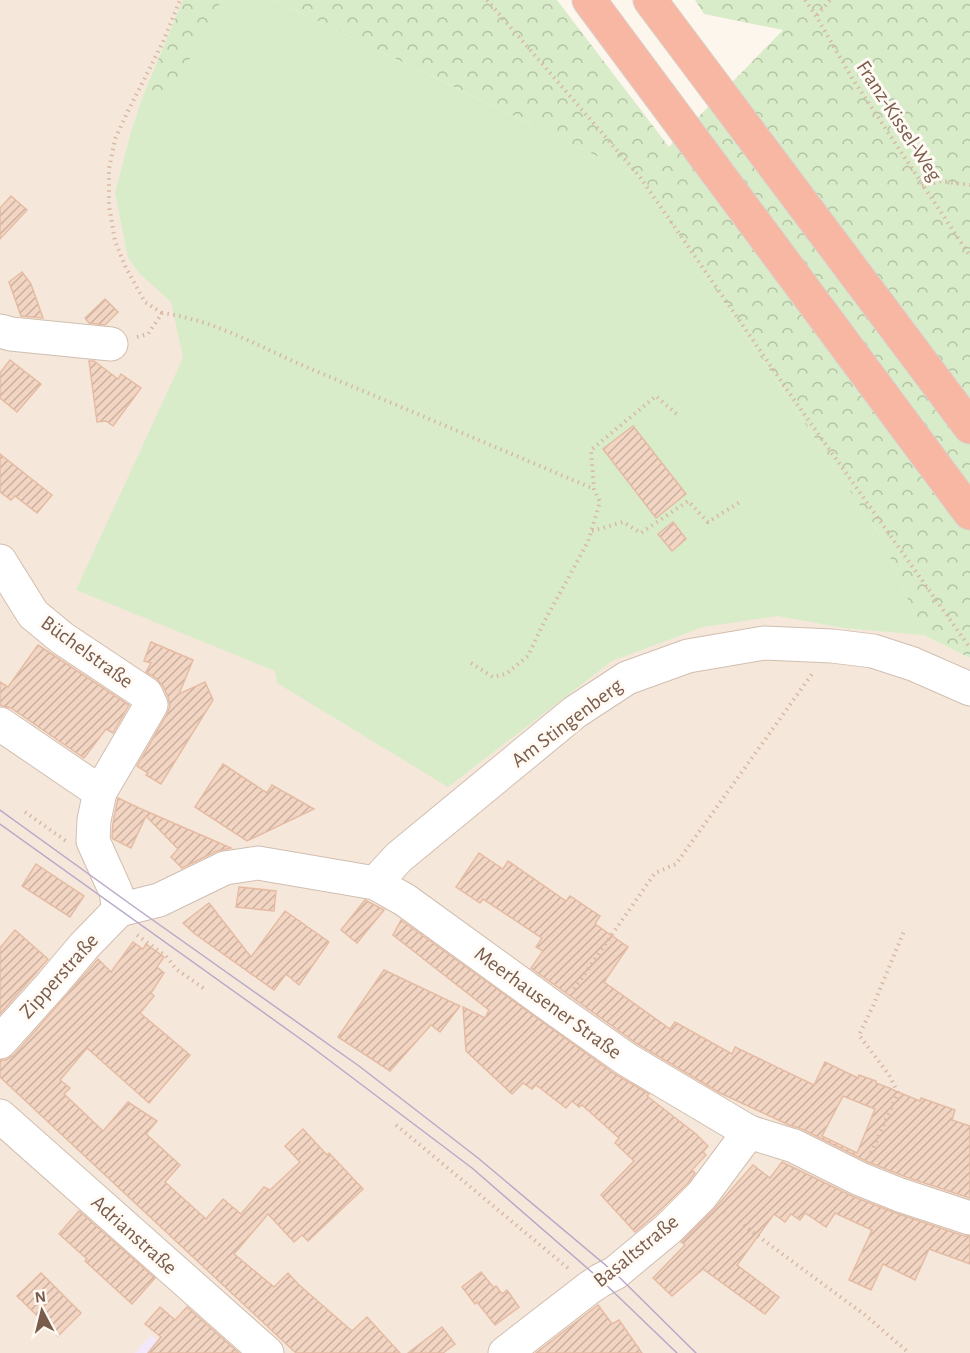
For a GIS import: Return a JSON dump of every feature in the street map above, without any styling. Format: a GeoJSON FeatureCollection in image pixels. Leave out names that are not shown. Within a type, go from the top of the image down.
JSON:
{"type":"FeatureCollection","features":[{"type":"Feature","properties":{"kind":"highway"},"geometry":{"type":"LineString","coordinates":[[589,0],[970,513]]}},
{"type":"Feature","properties":{"kind":"highway"},"geometry":{"type":"LineString","coordinates":[[650,0],[970,427]]}},
{"type":"Feature","properties":{"kind":"street"},"geometry":{"type":"LineString","coordinates":[[0,331],[111,344]]}},
{"type":"Feature","properties":{"kind":"street","name":"Büchelstraße"},"geometry":{"type":"LineString","coordinates":[[0,561],[33,614],[62,638],[146,694],[151,705],[100,792],[93,820],[93,841],[116,892],[116,914]]}},
{"type":"Feature","properties":{"kind":"street","name":"Am Stingenberg"},"geometry":{"type":"LineString","coordinates":[[375,883],[399,857],[575,712],[627,678],[688,656],[764,643],[832,646],[873,651],[913,664],[970,689]]}},
{"type":"Feature","properties":{"kind":"street"},"geometry":{"type":"LineString","coordinates":[[0,724],[100,792]]}},
{"type":"Feature","properties":{"kind":"street","name":"Meerhausener Straße"},"geometry":{"type":"LineString","coordinates":[[116,914],[159,900],[225,868],[258,863],[375,883],[405,900],[626,1059],[749,1132],[794,1146],[860,1179],[900,1195],[970,1218]]}},
{"type":"Feature","properties":{"kind":"street","name":"Zipperstraße"},"geometry":{"type":"LineString","coordinates":[[0,1042],[84,946],[116,914]]}},
{"type":"Feature","properties":{"kind":"street","name":"Adrianstraße"},"geometry":{"type":"LineString","coordinates":[[0,1116],[267,1353]]}},
{"type":"Feature","properties":{"kind":"street","name":"Basaltstraße"},"geometry":{"type":"LineString","coordinates":[[505,1353],[589,1288],[615,1273],[668,1229],[702,1195],[749,1132]]}},
{"type":"Feature","properties":{"kind":"path"},"geometry":{"type":"LineString","coordinates":[[180,0],[163,42],[115,139],[109,169],[110,206],[115,241],[144,302],[162,313],[180,315],[222,328],[287,359],[594,489]]}},
{"type":"Feature","properties":{"kind":"path"},"geometry":{"type":"LineString","coordinates":[[487,0],[640,177],[970,648]]}},
{"type":"Feature","properties":{"kind":"path","name":"Franz-Kissel-Weg"},"geometry":{"type":"LineString","coordinates":[[805,0],[852,78],[970,256]]}},
{"type":"Feature","properties":{"kind":"path"},"geometry":{"type":"LineString","coordinates":[[816,16],[830,0]]}},
{"type":"Feature","properties":{"kind":"path"},"geometry":{"type":"LineString","coordinates":[[922,186],[941,181],[970,185]]}},
{"type":"Feature","properties":{"kind":"path"},"geometry":{"type":"LineString","coordinates":[[111,344],[148,334],[162,313]]}},
{"type":"Feature","properties":{"kind":"path"},"geometry":{"type":"LineString","coordinates":[[471,663],[493,677],[506,674],[528,656],[588,542],[600,502],[594,489],[591,450],[656,396],[679,416]]}},
{"type":"Feature","properties":{"kind":"path"},"geometry":{"type":"LineString","coordinates":[[591,532],[623,522],[641,533],[688,501],[708,522],[740,502]]}},
{"type":"Feature","properties":{"kind":"path"},"geometry":{"type":"LineString","coordinates":[[558,1011],[655,873],[676,864],[832,646]]}},
{"type":"Feature","properties":{"kind":"path"},"geometry":{"type":"LineString","coordinates":[[25,812],[85,854],[99,856]]}},
{"type":"Feature","properties":{"kind":"path"},"geometry":{"type":"LineString","coordinates":[[116,914],[166,956],[176,969],[206,990]]}},
{"type":"Feature","properties":{"kind":"path"},"geometry":{"type":"LineString","coordinates":[[860,1179],[898,1093],[889,1075],[859,1035],[904,931]]}},
{"type":"Feature","properties":{"kind":"path"},"geometry":{"type":"LineString","coordinates":[[396,1125],[567,1267],[589,1288]]}},
{"type":"Feature","properties":{"kind":"path"},"geometry":{"type":"LineString","coordinates":[[702,1195],[865,1315],[909,1353]]}},
{"type":"Feature","properties":{"kind":"shaded area"},"geometry":{"type":"Polygon","coordinates":[[[0,0],[183,0],[144,93],[162,109],[222,0],[274,0],[882,539],[923,635],[970,658],[970,1353],[0,1353],[0,0]]]}},
{"type":"Feature","properties":{"kind":"shaded area"},"geometry":{"type":"Polygon","coordinates":[[[151,1335],[172,1353],[135,1353],[151,1335]]]}},
{"type":"Feature","properties":{"kind":"green space"},"geometry":{"type":"Polygon","coordinates":[[[183,0],[222,0],[162,110],[144,93],[183,0]]]}},
{"type":"Feature","properties":{"kind":"green space"},"geometry":{"type":"Polygon","coordinates":[[[222,0],[274,0],[640,177],[882,539],[923,635],[844,628],[778,616],[703,627],[612,661],[448,787],[277,683],[275,671],[76,590],[183,358],[171,302],[140,274],[128,258],[115,193],[144,93],[162,109],[222,0]]]}},
{"type":"Feature","properties":{"kind":"green space"},"geometry":{"type":"Polygon","coordinates":[[[274,0],[557,0],[669,147],[783,30],[704,14],[695,0],[970,0],[970,658],[923,635],[882,539],[640,177],[274,0]]]}},
{"type":"Feature","properties":{"kind":"building"},"geometry":{"type":"Polygon","coordinates":[[[11,196],[27,210],[0,239],[0,208],[11,196]]]}},
{"type":"Feature","properties":{"kind":"building"},"geometry":{"type":"Polygon","coordinates":[[[22,272],[31,284],[43,318],[21,316],[9,282],[22,272]]]}},
{"type":"Feature","properties":{"kind":"building"},"geometry":{"type":"Polygon","coordinates":[[[105,299],[118,312],[105,325],[89,323],[85,318],[105,299]]]}},
{"type":"Feature","properties":{"kind":"building"},"geometry":{"type":"Polygon","coordinates":[[[10,360],[41,384],[17,412],[0,398],[0,373],[10,360]]]}},
{"type":"Feature","properties":{"kind":"building"},"geometry":{"type":"Polygon","coordinates":[[[89,361],[94,361],[118,379],[121,374],[141,388],[113,426],[106,421],[97,422],[89,361]]]}},
{"type":"Feature","properties":{"kind":"building"},"geometry":{"type":"Polygon","coordinates":[[[633,426],[686,494],[656,518],[603,449],[633,426]]]}},
{"type":"Feature","properties":{"kind":"building"},"geometry":{"type":"Polygon","coordinates":[[[0,454],[52,495],[37,513],[15,496],[11,500],[0,492],[0,454]]]}},
{"type":"Feature","properties":{"kind":"building"},"geometry":{"type":"Polygon","coordinates":[[[673,522],[686,539],[672,551],[658,534],[673,522]]]}},
{"type":"Feature","properties":{"kind":"building"},"geometry":{"type":"Polygon","coordinates":[[[151,642],[193,660],[179,694],[205,682],[213,700],[161,784],[137,766],[170,706],[163,686],[146,672],[151,663],[144,661],[151,642]]]}},
{"type":"Feature","properties":{"kind":"building"},"geometry":{"type":"Polygon","coordinates":[[[38,645],[129,705],[113,733],[106,729],[84,758],[11,708],[0,705],[0,682],[8,687],[38,645]]]}},
{"type":"Feature","properties":{"kind":"building"},"geometry":{"type":"Polygon","coordinates":[[[223,764],[267,793],[272,785],[314,809],[247,841],[195,807],[223,764]]]}},
{"type":"Feature","properties":{"kind":"building"},"geometry":{"type":"Polygon","coordinates":[[[118,798],[231,848],[217,851],[182,868],[171,857],[178,849],[146,816],[131,848],[112,837],[118,798]]]}},
{"type":"Feature","properties":{"kind":"building"},"geometry":{"type":"Polygon","coordinates":[[[479,853],[503,869],[508,861],[566,901],[570,896],[600,916],[595,924],[628,947],[604,982],[670,1029],[675,1022],[732,1054],[735,1047],[814,1085],[825,1062],[858,1078],[859,1075],[876,1081],[876,1083],[920,1101],[921,1098],[955,1110],[952,1120],[970,1126],[970,1198],[868,1162],[802,1129],[720,1093],[636,1043],[531,968],[543,951],[536,947],[542,938],[483,899],[480,903],[456,887],[479,853]],[[843,1096],[822,1136],[857,1153],[875,1109],[843,1096]]]}},
{"type":"Feature","properties":{"kind":"building"},"geometry":{"type":"Polygon","coordinates":[[[36,864],[84,896],[70,917],[22,886],[36,864]]]}},
{"type":"Feature","properties":{"kind":"building"},"geometry":{"type":"Polygon","coordinates":[[[239,887],[276,891],[274,911],[236,907],[239,887]]]}},
{"type":"Feature","properties":{"kind":"building"},"geometry":{"type":"Polygon","coordinates":[[[365,900],[384,910],[357,943],[341,930],[365,900]]]}},
{"type":"Feature","properties":{"kind":"building"},"geometry":{"type":"Polygon","coordinates":[[[209,903],[251,957],[285,911],[329,942],[299,985],[286,974],[274,990],[183,923],[209,903]]]}},
{"type":"Feature","properties":{"kind":"building"},"geometry":{"type":"Polygon","coordinates":[[[401,920],[615,1074],[649,1094],[647,1096],[708,1146],[703,1152],[706,1155],[692,1170],[695,1173],[688,1183],[635,1232],[601,1195],[634,1161],[615,1143],[619,1138],[582,1105],[579,1107],[572,1101],[566,1108],[536,1085],[532,1089],[523,1083],[512,1094],[466,1051],[463,1007],[485,1018],[489,1010],[393,935],[401,920]]]}},
{"type":"Feature","properties":{"kind":"building"},"geometry":{"type":"Polygon","coordinates":[[[15,930],[48,959],[0,1014],[0,948],[15,930]]]}},
{"type":"Feature","properties":{"kind":"building"},"geometry":{"type":"Polygon","coordinates":[[[133,942],[143,949],[146,944],[164,957],[157,967],[164,973],[151,993],[154,996],[140,1013],[190,1055],[149,1103],[87,1048],[60,1080],[70,1088],[64,1094],[103,1131],[128,1102],[157,1121],[146,1134],[180,1165],[165,1182],[206,1219],[223,1199],[241,1214],[264,1187],[270,1190],[300,1162],[285,1146],[303,1129],[363,1189],[308,1241],[302,1235],[294,1242],[268,1214],[234,1254],[274,1287],[288,1273],[352,1331],[367,1317],[400,1353],[296,1353],[0,1077],[0,1060],[6,1060],[14,1055],[98,959],[111,972],[133,942]]]}},
{"type":"Feature","properties":{"kind":"building"},"geometry":{"type":"Polygon","coordinates":[[[384,970],[460,1006],[440,1032],[431,1025],[390,1071],[338,1037],[384,970]]]}},
{"type":"Feature","properties":{"kind":"building"},"geometry":{"type":"Polygon","coordinates":[[[782,1162],[852,1196],[893,1212],[970,1236],[970,1264],[929,1249],[915,1280],[883,1264],[871,1290],[849,1280],[872,1230],[835,1213],[826,1227],[805,1213],[800,1220],[791,1214],[785,1222],[774,1214],[737,1265],[779,1297],[765,1314],[703,1269],[672,1296],[653,1278],[685,1245],[681,1242],[753,1165],[770,1178],[782,1162]]]}},
{"type":"Feature","properties":{"kind":"building"},"geometry":{"type":"Polygon","coordinates":[[[79,1211],[155,1278],[132,1304],[59,1234],[79,1211]]]}},
{"type":"Feature","properties":{"kind":"building"},"geometry":{"type":"Polygon","coordinates":[[[481,1272],[502,1294],[507,1290],[519,1307],[495,1325],[462,1287],[481,1272]]]}},
{"type":"Feature","properties":{"kind":"building"},"geometry":{"type":"Polygon","coordinates":[[[41,1273],[81,1313],[58,1336],[17,1296],[41,1273]]]}},
{"type":"Feature","properties":{"kind":"building"},"geometry":{"type":"Polygon","coordinates":[[[598,1305],[612,1324],[619,1320],[642,1353],[536,1353],[598,1305]]]}},
{"type":"Feature","properties":{"kind":"building"},"geometry":{"type":"Polygon","coordinates":[[[160,1307],[175,1320],[187,1307],[239,1353],[148,1353],[161,1337],[145,1324],[160,1307]]]}},
{"type":"Feature","properties":{"kind":"building"},"geometry":{"type":"Polygon","coordinates":[[[442,1327],[455,1344],[443,1353],[408,1353],[442,1327]]]}},
{"type":"Feature","properties":{"kind":"tram line"},"geometry":{"type":"LineString","coordinates":[[0,810],[359,1066],[478,1158],[615,1273],[696,1353]]}},
{"type":"Feature","properties":{"kind":"tram line"},"geometry":{"type":"LineString","coordinates":[[0,824],[309,1045],[472,1168],[601,1280],[677,1353]]}}]}
